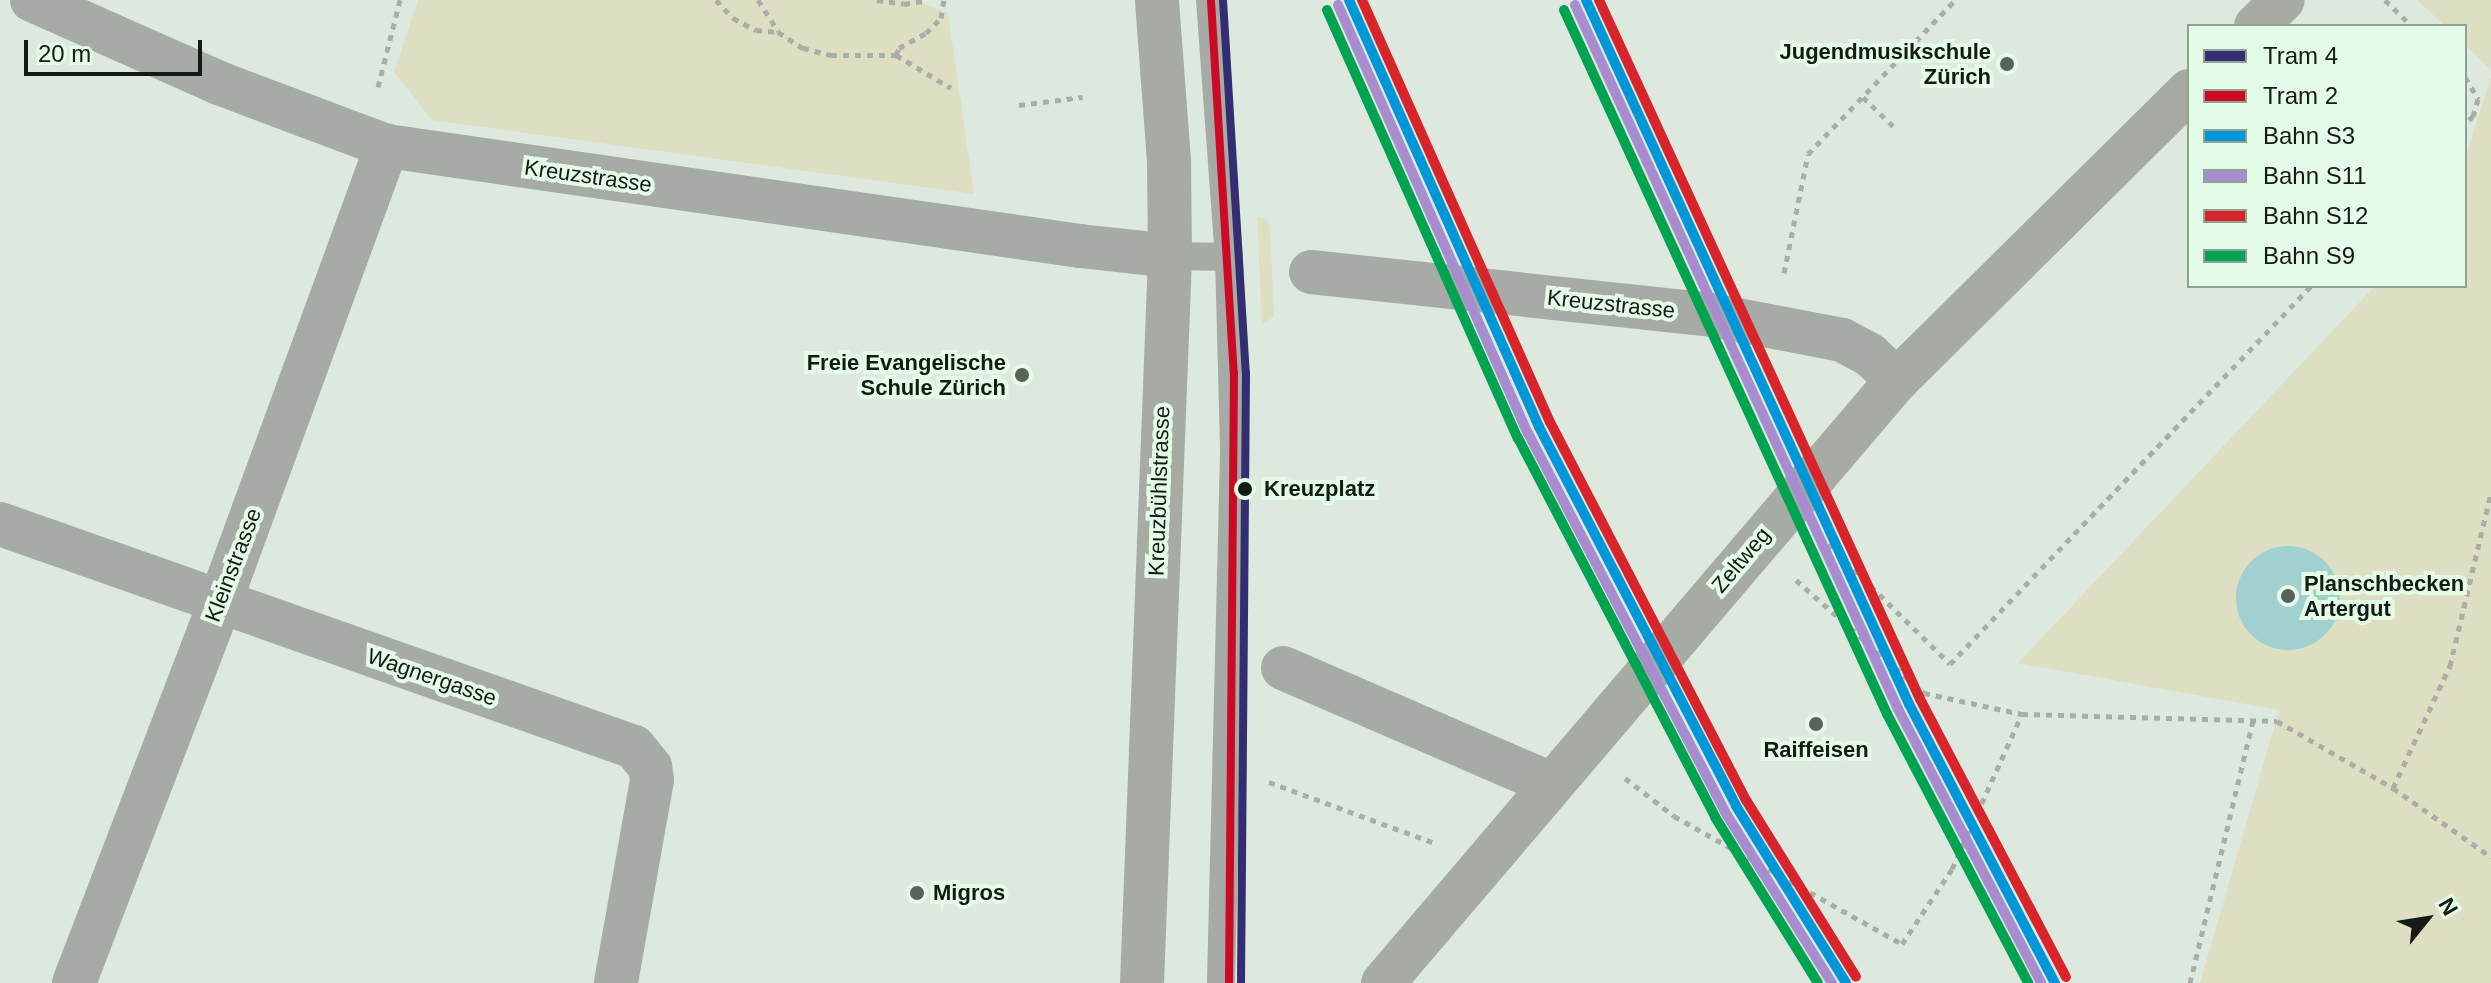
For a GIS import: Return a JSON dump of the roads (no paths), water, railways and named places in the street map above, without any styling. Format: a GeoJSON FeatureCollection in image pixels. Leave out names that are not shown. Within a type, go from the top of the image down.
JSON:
{"type":"FeatureCollection","features":[{"type":"Feature","properties":{"kind":"main road","name":"Kreuzbühlstrasse"},"geometry":{"type":"LineString","coordinates":[[1142,983],[1170,256],[1169,161],[1157,0]]}},
{"type":"Feature","properties":{"kind":"main road"},"geometry":{"type":"LineString","coordinates":[[2258,24],[2283,0]]}},
{"type":"Feature","properties":{"kind":"main road","name":"Zeltweg"},"geometry":{"type":"LineString","coordinates":[[1383,983],[1897,380],[2187,93]]}},
{"type":"Feature","properties":{"kind":"street","name":"Kreuzstrasse"},"geometry":{"type":"LineString","coordinates":[[32,0],[219,83],[387,146],[1080,246],[1170,256]]}},
{"type":"Feature","properties":{"kind":"street","name":"Kleinstrasse"},"geometry":{"type":"LineString","coordinates":[[74,983],[220,602],[387,146]]}},
{"type":"Feature","properties":{"kind":"street","name":"Kreuzstrasse"},"geometry":{"type":"LineString","coordinates":[[1311,272],[1727,318],[1842,340],[1870,355],[1897,380]]}},
{"type":"Feature","properties":{"kind":"street","name":"Wagnergasse"},"geometry":{"type":"LineString","coordinates":[[0,524],[634,747],[650,767],[652,780],[616,983]]}},
{"type":"Feature","properties":{"kind":"street"},"geometry":{"type":"LineString","coordinates":[[1283,668],[1551,784]]}},
{"type":"Feature","properties":{"kind":"lane"},"geometry":{"type":"LineString","coordinates":[[1210,0],[1229,257],[1234,440],[1232,633],[1221,983]]}},
{"type":"Feature","properties":{"kind":"lane"},"geometry":{"type":"LineString","coordinates":[[1170,256],[1229,257]]}},
{"type":"Feature","properties":{"kind":"water","name":"Planschbecken Artergut"},"geometry":{"type":"Polygon","coordinates":[[[2288,546],[2308,550],[2325,561],[2336,578],[2340,598],[2336,618],[2325,635],[2308,646],[2288,650],[2268,646],[2251,635],[2240,618],[2236,598],[2240,578],[2251,561],[2268,550],[2288,546]]]}},
{"type":"Feature","properties":{"kind":"tram line","name":"4"},"geometry":{"type":"LineString","coordinates":[[1223,0],[1246,373],[1241,983]]}},
{"type":"Feature","properties":{"kind":"tram line","name":"2"},"geometry":{"type":"LineString","coordinates":[[1211,1],[1234,373],[1229,983]]}},
{"type":"Feature","properties":{"kind":"rail line","name":"S3"},"geometry":{"type":"LineString","coordinates":[[1349,0],[1539,427],[1736,806],[1846,983]]}},
{"type":"Feature","properties":{"kind":"rail line","name":"S12"},"geometry":{"type":"LineString","coordinates":[[1362,0],[1550,422],[1746,800],[1856,977]]}},
{"type":"Feature","properties":{"kind":"rail line","name":"S3"},"geometry":{"type":"LineString","coordinates":[[1586,0],[1909,704],[2055,983]]}},
{"type":"Feature","properties":{"kind":"rail line","name":"S12"},"geometry":{"type":"LineString","coordinates":[[1599,0],[1920,699],[2066,977]]}},
{"type":"Feature","properties":{"kind":"rail line","name":"S11"},"geometry":{"type":"LineString","coordinates":[[1338,5],[1528,433],[1725,812],[1832,983]]}},
{"type":"Feature","properties":{"kind":"rail line","name":"S11"},"geometry":{"type":"LineString","coordinates":[[1575,5],[1898,709],[2041,983]]}},
{"type":"Feature","properties":{"kind":"rail line","name":"S9"},"geometry":{"type":"LineString","coordinates":[[1327,10],[1518,438],[1715,817],[1818,983]]}},
{"type":"Feature","properties":{"kind":"rail line","name":"S9"},"geometry":{"type":"LineString","coordinates":[[1564,10],[1887,714],[2028,983]]}},
{"type":"Feature","properties":{"kind":"place","name":"Jugendmusikschule Zürich"},"geometry":{"type":"Point","coordinates":[2007,64]}},
{"type":"Feature","properties":{"kind":"place","name":"Freie Evangelische Schule Zürich"},"geometry":{"type":"Point","coordinates":[1022,375]}},
{"type":"Feature","properties":{"kind":"place","name":"Kreuzplatz"},"geometry":{"type":"Point","coordinates":[1245,489]}},
{"type":"Feature","properties":{"kind":"place","name":"Planschbecken Artergut"},"geometry":{"type":"Point","coordinates":[2288,596]}},
{"type":"Feature","properties":{"kind":"place","name":"Raiffeisen"},"geometry":{"type":"Point","coordinates":[1816,724]}},
{"type":"Feature","properties":{"kind":"place","name":"Migros"},"geometry":{"type":"Point","coordinates":[917,893]}}]}
